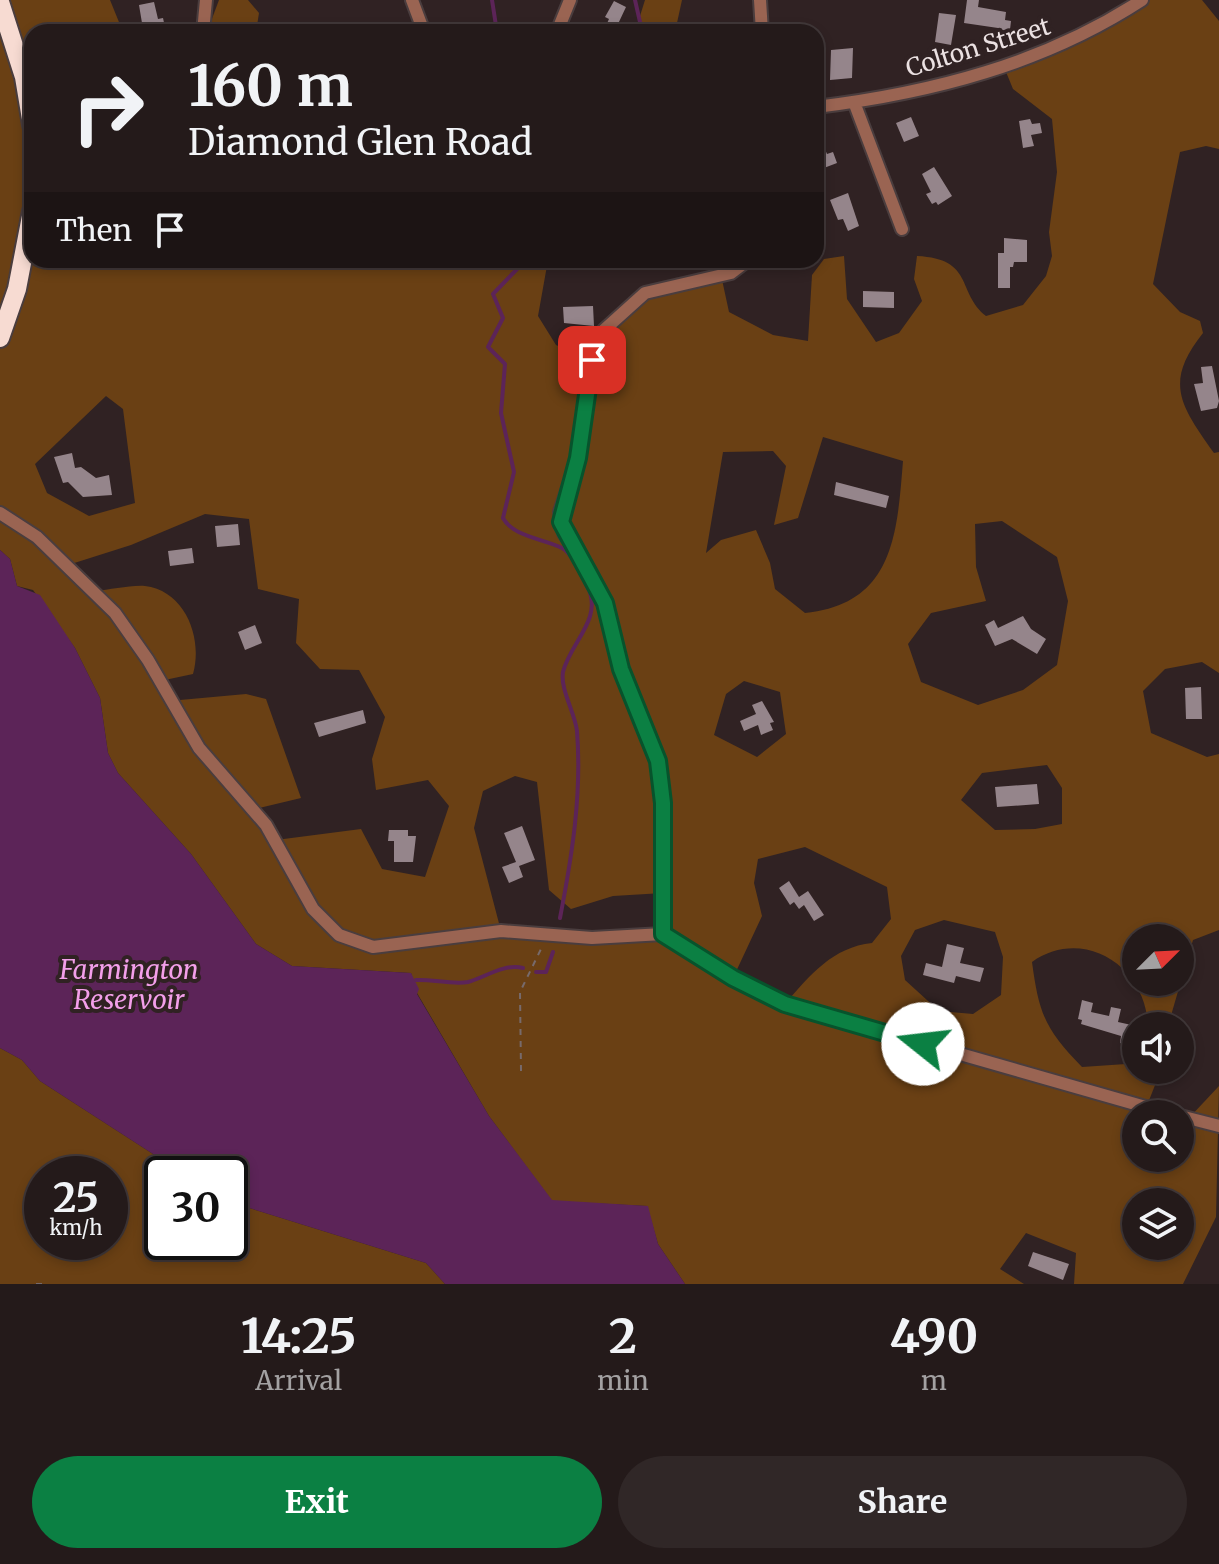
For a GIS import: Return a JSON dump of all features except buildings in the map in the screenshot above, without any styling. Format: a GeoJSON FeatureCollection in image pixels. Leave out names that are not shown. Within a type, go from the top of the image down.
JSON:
{"type":"FeatureCollection","features":[{"type":"Feature","properties":{"kind":"highway"},"geometry":{"type":"LineString","coordinates":[[0,2],[24,77]]}},
{"type":"Feature","properties":{"kind":"highway"},"geometry":{"type":"LineString","coordinates":[[0,338],[17,289],[24,253]]}},
{"type":"Feature","properties":{"kind":"street"},"geometry":{"type":"LineString","coordinates":[[204,24],[206,0]]}},
{"type":"Feature","properties":{"kind":"street"},"geometry":{"type":"LineString","coordinates":[[412,0],[421,24]]}},
{"type":"Feature","properties":{"kind":"street"},"geometry":{"type":"LineString","coordinates":[[560,24],[570,0]]}},
{"type":"Feature","properties":{"kind":"street"},"geometry":{"type":"LineString","coordinates":[[760,0],[762,24]]}},
{"type":"Feature","properties":{"kind":"street","name":"Colton Street"},"geometry":{"type":"LineString","coordinates":[[824,106],[854,102],[1028,60],[1080,37],[1142,0]]}},
{"type":"Feature","properties":{"kind":"street"},"geometry":{"type":"LineString","coordinates":[[854,102],[902,229]]}},
{"type":"Feature","properties":{"kind":"street"},"geometry":{"type":"LineString","coordinates":[[663,934],[663,803],[658,761],[621,669],[605,603],[591,573],[564,533],[560,512],[578,458],[592,360],[604,330],[645,293],[731,273],[738,268]]}},
{"type":"Feature","properties":{"kind":"street"},"geometry":{"type":"LineString","coordinates":[[0,513],[37,537],[115,613],[148,660],[199,748],[266,825],[313,909],[339,935],[373,947],[483,932],[592,938],[663,934],[733,978],[785,1004],[1122,1100]]}},
{"type":"Feature","properties":{"kind":"street"},"geometry":{"type":"LineString","coordinates":[[1194,1120],[1219,1126]]}},
{"type":"Feature","properties":{"kind":"path"},"geometry":{"type":"LineString","coordinates":[[521,1071],[520,992],[523,979],[541,952],[545,934]]}},
{"type":"Feature","properties":{"kind":"path"},"geometry":{"type":"LineString","coordinates":[[36,1284],[45,1284]]}},
{"type":"Feature","properties":{"kind":"shaded area"},"geometry":{"type":"Polygon","coordinates":[[[0,0],[110,0],[120,24],[24,24],[24,268],[547,268],[538,316],[556,345],[591,360],[596,344],[645,293],[721,275],[729,312],[773,335],[808,341],[812,275],[817,268],[824,268],[824,259],[844,256],[847,299],[876,342],[899,333],[922,301],[914,279],[917,256],[948,263],[962,278],[977,307],[986,316],[1023,305],[1046,276],[1052,256],[1049,232],[1057,172],[1052,119],[1013,89],[1004,67],[1142,0],[1202,0],[1219,21],[1219,149],[1206,146],[1180,152],[1153,284],[1180,312],[1200,321],[1203,333],[1183,366],[1180,381],[1185,408],[1214,453],[1219,452],[1219,673],[1202,662],[1165,669],[1143,691],[1151,733],[1207,757],[1219,754],[1219,930],[1194,940],[1194,924],[1122,924],[1122,968],[1091,951],[1071,948],[1052,952],[1032,962],[1046,1020],[1082,1067],[1122,1064],[1122,1084],[1155,1084],[1149,1100],[1122,1100],[1122,1172],[1194,1172],[1194,1113],[1219,1086],[1216,1217],[1183,1284],[1074,1284],[1076,1253],[1026,1233],[1000,1269],[1024,1284],[685,1284],[658,1244],[647,1206],[552,1201],[489,1116],[417,993],[411,973],[292,966],[256,944],[191,854],[118,773],[108,753],[100,698],[75,648],[33,590],[17,586],[10,559],[0,550],[0,0]],[[106,396],[35,464],[47,493],[89,516],[135,503],[123,409],[106,396]],[[823,437],[798,518],[774,525],[786,466],[773,451],[723,452],[706,553],[721,540],[756,530],[770,563],[775,589],[805,613],[835,607],[857,596],[874,580],[893,539],[898,514],[903,461],[823,437]],[[205,514],[131,545],[68,565],[95,591],[145,586],[171,597],[181,607],[193,632],[195,660],[193,674],[160,681],[169,701],[246,694],[266,699],[301,798],[255,809],[276,840],[361,829],[382,869],[425,877],[449,806],[428,780],[376,790],[372,759],[385,717],[359,670],[320,669],[296,643],[299,599],[258,589],[249,519],[205,514]],[[1002,521],[975,524],[976,567],[986,601],[931,613],[908,644],[921,682],[978,705],[1023,690],[1057,665],[1068,601],[1057,557],[1002,521]],[[744,681],[726,694],[714,735],[757,757],[786,734],[780,692],[744,681]],[[1047,765],[982,773],[961,800],[995,830],[1035,829],[1062,824],[1062,788],[1047,765]],[[515,776],[483,791],[474,828],[501,931],[663,934],[663,893],[613,896],[571,909],[549,890],[537,782],[515,776]],[[805,847],[758,859],[754,883],[762,916],[733,978],[785,1004],[823,964],[845,950],[872,943],[891,919],[887,887],[805,847]],[[944,920],[915,930],[901,956],[905,980],[939,1011],[973,1014],[1001,995],[1003,957],[995,932],[944,920]]]}},
{"type":"Feature","properties":{"kind":"shaded area"},"geometry":{"type":"Polygon","coordinates":[[[219,0],[248,0],[259,13],[257,24],[210,24],[219,0]]]}},
{"type":"Feature","properties":{"kind":"shaded area"},"geometry":{"type":"Polygon","coordinates":[[[645,0],[682,0],[677,24],[638,24],[645,0]]]}},
{"type":"Feature","properties":{"kind":"shaded area"},"geometry":{"type":"Polygon","coordinates":[[[1141,996],[1177,996],[1172,1012],[1146,1012],[1141,996]]]}},
{"type":"Feature","properties":{"kind":"shaded area"},"geometry":{"type":"Polygon","coordinates":[[[0,1048],[22,1060],[40,1081],[156,1156],[144,1156],[144,1260],[248,1260],[248,1208],[426,1263],[445,1284],[0,1284],[0,1048]]]}},
{"type":"Feature","properties":{"kind":"water","name":"Farmington Reservoir"},"geometry":{"type":"Polygon","coordinates":[[[0,550],[10,559],[17,586],[40,595],[75,648],[100,698],[108,753],[118,773],[191,854],[256,944],[292,966],[411,973],[419,989],[417,994],[489,1116],[552,1200],[648,1206],[658,1244],[685,1284],[445,1284],[426,1263],[248,1208],[248,1156],[156,1156],[40,1081],[22,1060],[0,1048],[0,550]]]}},
{"type":"Feature","properties":{"kind":"waterway"},"geometry":{"type":"LineString","coordinates":[[492,0],[496,24]]}},
{"type":"Feature","properties":{"kind":"waterway"},"geometry":{"type":"LineString","coordinates":[[635,0],[640,22]]}},
{"type":"Feature","properties":{"kind":"waterway"},"geometry":{"type":"LineString","coordinates":[[518,268],[493,294],[503,318],[488,347],[505,364],[501,413],[514,472],[503,518],[514,529],[566,551],[592,599],[589,621],[563,672],[577,731],[578,778],[572,848],[560,918]]}},
{"type":"Feature","properties":{"kind":"waterway"},"geometry":{"type":"LineString","coordinates":[[536,972],[546,972],[553,952]]}},
{"type":"Feature","properties":{"kind":"waterway"},"geometry":{"type":"LineString","coordinates":[[416,980],[462,983],[501,969],[523,968]]}},
{"type":"Feature","properties":{"kind":"route"},"geometry":{"type":"LineString","coordinates":[[592,360],[578,458],[560,512],[561,522],[569,543],[591,573],[605,603],[621,669],[658,761],[663,803],[663,934],[733,978],[785,1004],[923,1044]]}}]}
